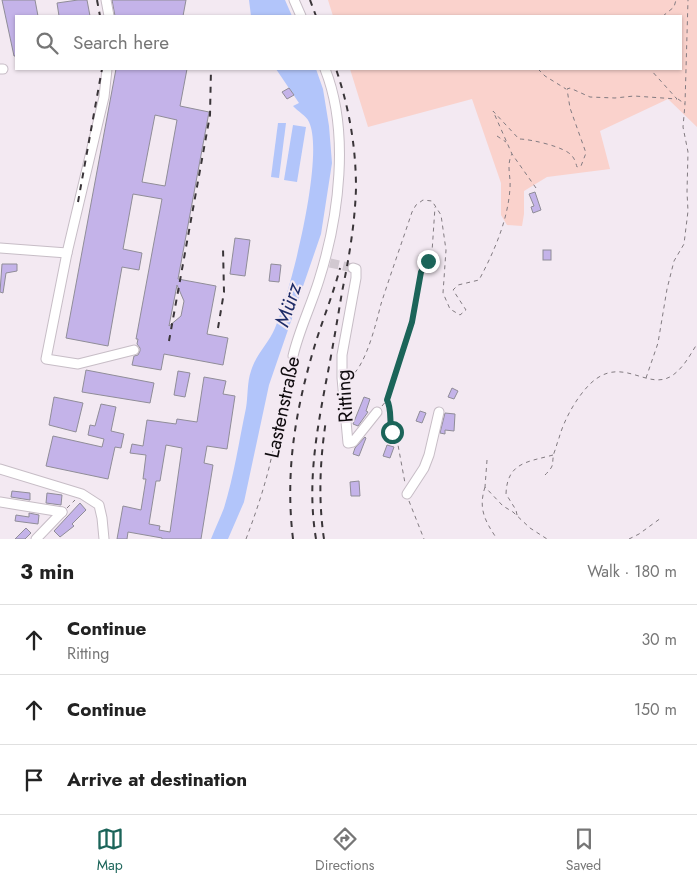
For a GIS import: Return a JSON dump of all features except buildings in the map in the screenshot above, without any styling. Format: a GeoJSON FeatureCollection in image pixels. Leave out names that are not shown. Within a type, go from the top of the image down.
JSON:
{"type":"FeatureCollection","features":[{"type":"Feature","properties":{"kind":"street"},"geometry":{"type":"LineString","coordinates":[[106,0],[109,15]]}},
{"type":"Feature","properties":{"kind":"street"},"geometry":{"type":"LineString","coordinates":[[294,0],[301,15]]}},
{"type":"Feature","properties":{"kind":"street"},"geometry":{"type":"LineString","coordinates":[[107,70],[104,97],[67,253],[46,359],[78,364],[134,350]]}},
{"type":"Feature","properties":{"kind":"street","name":"Lastenstraße"},"geometry":{"type":"LineString","coordinates":[[293,356],[303,321],[327,263],[336,201],[340,156],[332,90],[325,70]]}},
{"type":"Feature","properties":{"kind":"street"},"geometry":{"type":"LineString","coordinates":[[2,248],[67,253]]}},
{"type":"Feature","properties":{"kind":"street","name":"Ritting"},"geometry":{"type":"LineString","coordinates":[[353,268],[356,270],[356,273],[342,355],[342,378],[348,443],[353,442],[377,412]]}},
{"type":"Feature","properties":{"kind":"street"},"geometry":{"type":"LineString","coordinates":[[407,494],[424,468],[439,412]]}},
{"type":"Feature","properties":{"kind":"street"},"geometry":{"type":"LineString","coordinates":[[0,469],[82,494],[99,505],[104,539]]}},
{"type":"Feature","properties":{"kind":"street"},"geometry":{"type":"LineString","coordinates":[[0,502],[62,512]]}},
{"type":"Feature","properties":{"kind":"street"},"geometry":{"type":"LineString","coordinates":[[36,539],[62,512]]}},
{"type":"Feature","properties":{"kind":"path"},"geometry":{"type":"LineString","coordinates":[[664,15],[674,7],[676,0]]}},
{"type":"Feature","properties":{"kind":"path"},"geometry":{"type":"LineString","coordinates":[[646,378],[658,343],[667,289],[674,261],[684,244],[686,235],[688,152],[682,127],[685,104],[688,0]]}},
{"type":"Feature","properties":{"kind":"path"},"geometry":{"type":"LineString","coordinates":[[539,70],[545,76],[567,89],[570,88],[590,97],[615,98],[634,96],[677,99]]}},
{"type":"Feature","properties":{"kind":"path"},"geometry":{"type":"LineString","coordinates":[[651,70],[677,99],[685,104]]}},
{"type":"Feature","properties":{"kind":"path"},"geometry":{"type":"LineString","coordinates":[[536,188],[512,154],[493,111],[518,138],[531,139],[566,150],[573,156],[577,167],[582,166],[586,153],[570,108],[567,89]]}},
{"type":"Feature","properties":{"kind":"path"},"geometry":{"type":"LineString","coordinates":[[497,136],[507,142]]}},
{"type":"Feature","properties":{"kind":"path"},"geometry":{"type":"LineString","coordinates":[[342,378],[350,378],[357,372],[374,333],[381,304],[412,212],[416,205],[423,200],[432,202],[441,215],[446,250],[443,293],[450,309],[460,315],[466,310],[453,290],[458,285],[479,280],[498,240],[510,187],[508,160],[512,154]]}},
{"type":"Feature","properties":{"kind":"path"},"geometry":{"type":"LineString","coordinates":[[424,539],[407,494],[398,445],[390,425],[387,400],[412,322],[421,272],[432,252],[435,206]]}},
{"type":"Feature","properties":{"kind":"path"},"geometry":{"type":"LineString","coordinates":[[545,475],[552,469],[554,463],[553,454],[571,411],[590,384],[611,372],[629,372],[656,380],[673,375],[686,362],[697,344]]}},
{"type":"Feature","properties":{"kind":"path","name":"Lastenstraße"},"geometry":{"type":"LineString","coordinates":[[246,539],[260,499],[273,450],[282,397],[293,356]]}},
{"type":"Feature","properties":{"kind":"path","name":"Ritting"},"geometry":{"type":"LineString","coordinates":[[377,412],[387,400]]}},
{"type":"Feature","properties":{"kind":"path"},"geometry":{"type":"LineString","coordinates":[[517,516],[516,510],[506,494],[508,482],[514,469],[520,463],[553,454]]}},
{"type":"Feature","properties":{"kind":"path"},"geometry":{"type":"LineString","coordinates":[[487,460],[485,487],[481,500],[486,521],[497,539]]}},
{"type":"Feature","properties":{"kind":"path"},"geometry":{"type":"LineString","coordinates":[[485,487],[496,501],[547,539]]}},
{"type":"Feature","properties":{"kind":"path"},"geometry":{"type":"LineString","coordinates":[[62,512],[82,494]]}},
{"type":"Feature","properties":{"kind":"path"},"geometry":{"type":"LineString","coordinates":[[629,539],[661,518]]}},
{"type":"Feature","properties":{"kind":"shaded area"},"geometry":{"type":"Polygon","coordinates":[[[328,0],[697,0],[697,127],[668,99],[600,131],[610,169],[547,177],[524,191],[522,226],[507,225],[501,215],[501,183],[472,99],[368,127],[350,70],[682,70],[682,15],[333,15],[328,0]]]}},
{"type":"Feature","properties":{"kind":"water"},"geometry":{"type":"Polygon","coordinates":[[[249,0],[285,0],[292,15],[251,15],[249,0]]]}},
{"type":"Feature","properties":{"kind":"water","name":"Mürz"},"geometry":{"type":"Polygon","coordinates":[[[277,70],[316,70],[323,89],[332,163],[321,234],[269,385],[244,502],[228,539],[211,539],[224,508],[231,484],[246,408],[250,375],[253,365],[272,333],[282,310],[304,224],[313,163],[313,139],[306,117],[293,106],[299,103],[277,70]]]}},
{"type":"Feature","properties":{"kind":"water"},"geometry":{"type":"Polygon","coordinates":[[[278,123],[286,123],[279,178],[271,177],[278,123]]]}},
{"type":"Feature","properties":{"kind":"water"},"geometry":{"type":"Polygon","coordinates":[[[293,125],[306,127],[297,182],[284,180],[293,125]]]}},
{"type":"Feature","properties":{"kind":"tunnel"},"geometry":{"type":"LineString","coordinates":[[330,263],[353,268]]}},
{"type":"Feature","properties":{"kind":"railway"},"geometry":{"type":"LineString","coordinates":[[97,0],[100,15]]}},
{"type":"Feature","properties":{"kind":"railway"},"geometry":{"type":"LineString","coordinates":[[310,0],[316,15]]}},
{"type":"Feature","properties":{"kind":"railway"},"geometry":{"type":"LineString","coordinates":[[78,202],[102,70]]}},
{"type":"Feature","properties":{"kind":"railway"},"geometry":{"type":"LineString","coordinates":[[169,341],[210,115],[211,70]]}},
{"type":"Feature","properties":{"kind":"railway"},"geometry":{"type":"LineString","coordinates":[[316,539],[312,499],[316,441],[349,253],[356,188],[355,157],[351,127],[336,70]]}},
{"type":"Feature","properties":{"kind":"railway"},"geometry":{"type":"LineString","coordinates":[[218,328],[224,292],[223,248]]}},
{"type":"Feature","properties":{"kind":"railway"},"geometry":{"type":"LineString","coordinates":[[293,539],[290,490],[293,442],[307,372],[340,268]]}},
{"type":"Feature","properties":{"kind":"railway"},"geometry":{"type":"LineString","coordinates":[[324,539],[321,480],[326,420]]}},
{"type":"Feature","properties":{"kind":"route"},"geometry":{"type":"LineString","coordinates":[[392,432],[389,402],[387,400],[412,322],[421,272],[428,261]]}}]}
